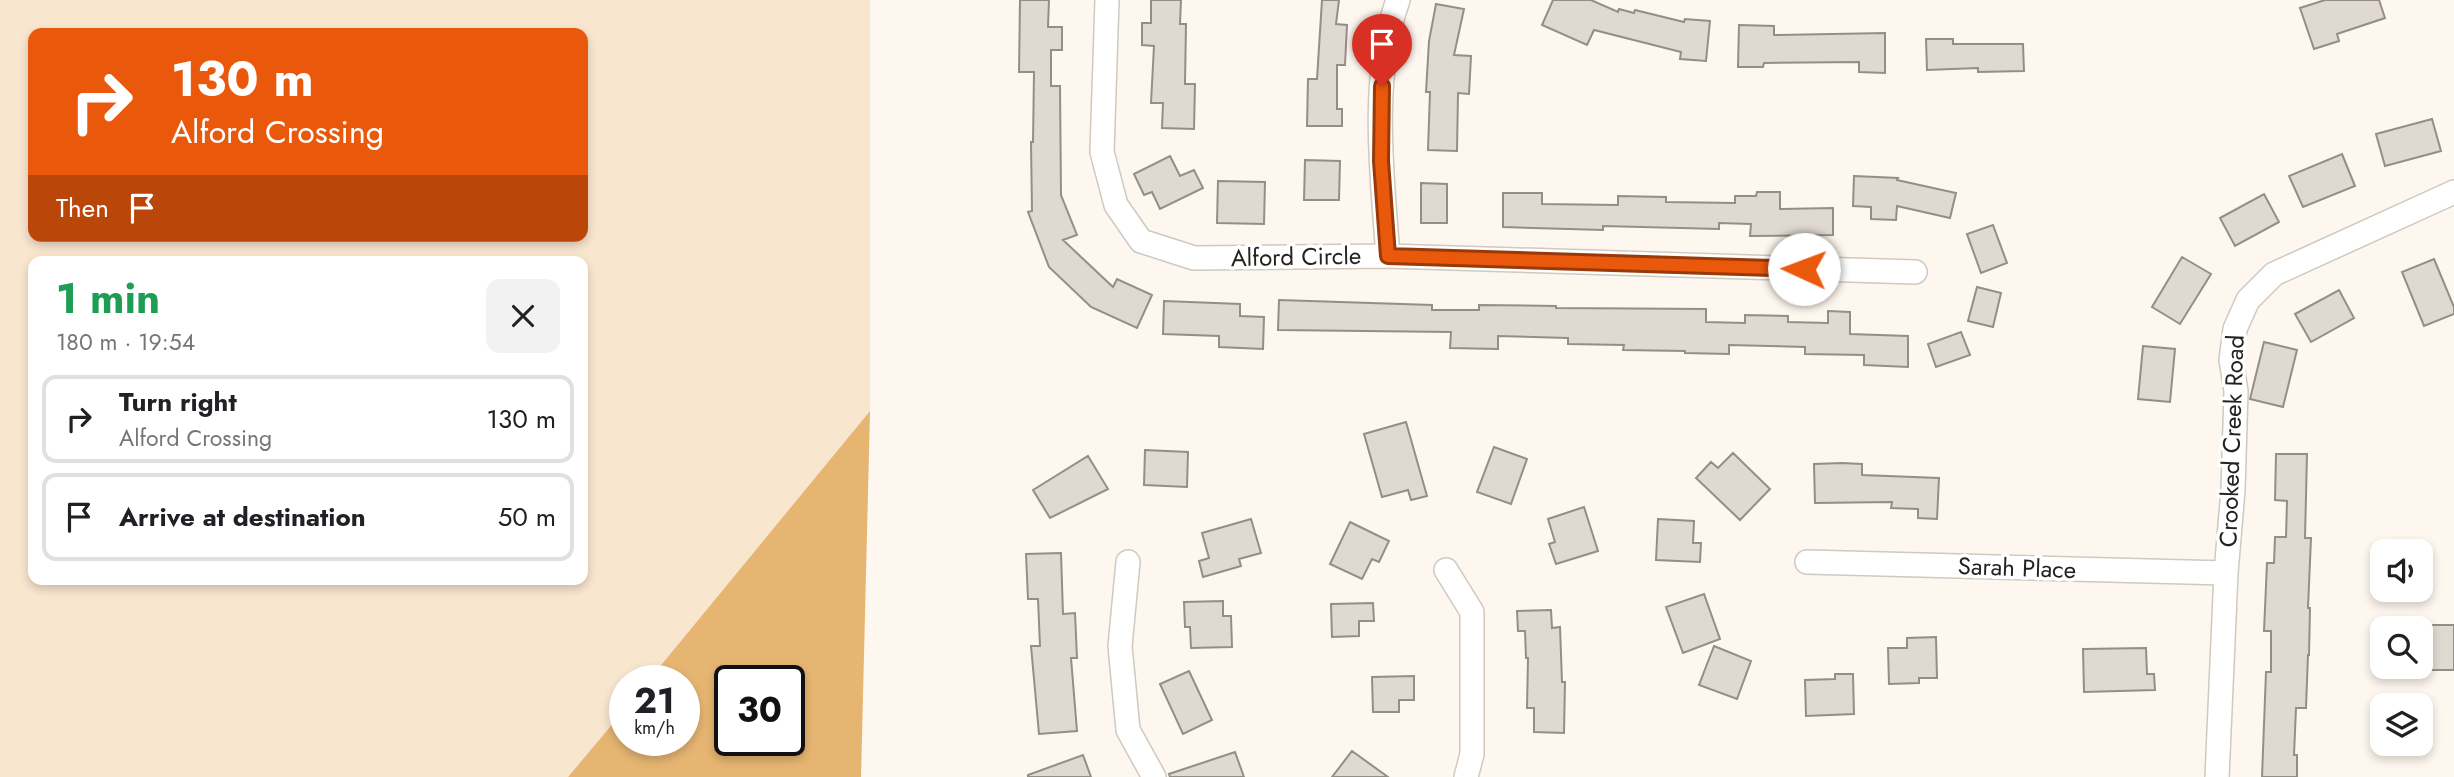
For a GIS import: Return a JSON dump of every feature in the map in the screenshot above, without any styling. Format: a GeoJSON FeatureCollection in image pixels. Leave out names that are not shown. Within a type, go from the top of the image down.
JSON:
{"type":"FeatureCollection","features":[{"type":"Feature","properties":{"kind":"street","name":"Alford Circle"},"geometry":{"type":"LineString","coordinates":[[1107,0],[1102,152],[1116,205],[1141,241],[1194,258],[1388,256],[1915,272]]}},
{"type":"Feature","properties":{"kind":"street"},"geometry":{"type":"LineString","coordinates":[[1388,256],[1381,161],[1383,61],[1390,22],[1398,0]]}},
{"type":"Feature","properties":{"kind":"street","name":"Crooked Creek Road"},"geometry":{"type":"LineString","coordinates":[[2217,777],[2226,573],[2233,490],[2236,391],[2231,360],[2235,329],[2248,300],[2274,274],[2453,195]]}},
{"type":"Feature","properties":{"kind":"street"},"geometry":{"type":"LineString","coordinates":[[1128,562],[1120,646],[1128,730],[1154,777]]}},
{"type":"Feature","properties":{"kind":"street","name":"Sarah Place"},"geometry":{"type":"LineString","coordinates":[[1807,562],[2226,573]]}},
{"type":"Feature","properties":{"kind":"street"},"geometry":{"type":"LineString","coordinates":[[1446,570],[1472,612],[1472,754],[1466,777]]}},
{"type":"Feature","properties":{"kind":"shaded area"},"geometry":{"type":"Polygon","coordinates":[[[0,0],[870,0],[870,411],[661,665],[609,665],[609,728],[568,777],[0,777],[0,0]]]}},
{"type":"Feature","properties":{"kind":"shaded area"},"geometry":{"type":"Polygon","coordinates":[[[870,411],[861,777],[568,777],[609,728],[609,756],[700,756],[700,665],[661,665],[870,411]]]}},
{"type":"Feature","properties":{"kind":"building"},"geometry":{"type":"Polygon","coordinates":[[[1020,0],[1049,0],[1048,27],[1062,27],[1062,50],[1051,50],[1051,86],[1060,86],[1061,195],[1077,235],[1063,240],[1113,287],[1117,279],[1152,295],[1137,328],[1091,307],[1049,267],[1028,212],[1032,211],[1034,72],[1019,72],[1020,0]]]}},
{"type":"Feature","properties":{"kind":"building"},"geometry":{"type":"Polygon","coordinates":[[[1151,0],[1181,0],[1180,24],[1186,24],[1185,84],[1195,84],[1194,129],[1162,128],[1163,103],[1151,103],[1154,46],[1142,45],[1142,23],[1151,23],[1151,0]]]}},
{"type":"Feature","properties":{"kind":"building"},"geometry":{"type":"Polygon","coordinates":[[[1322,0],[1339,0],[1336,24],[1347,25],[1345,65],[1337,65],[1337,109],[1342,109],[1342,126],[1307,126],[1308,79],[1317,79],[1322,0]]]}},
{"type":"Feature","properties":{"kind":"building"},"geometry":{"type":"Polygon","coordinates":[[[1553,0],[1591,0],[1618,12],[1619,9],[1634,13],[1635,10],[1684,22],[1685,19],[1710,21],[1706,61],[1680,59],[1681,52],[1594,30],[1587,45],[1542,25],[1553,0]]]}},
{"type":"Feature","properties":{"kind":"building"},"geometry":{"type":"Polygon","coordinates":[[[2325,0],[2379,0],[2385,18],[2337,34],[2339,41],[2314,49],[2300,8],[2325,0]]]}},
{"type":"Feature","properties":{"kind":"building"},"geometry":{"type":"Polygon","coordinates":[[[1436,4],[1464,9],[1454,55],[1471,56],[1469,94],[1458,93],[1457,151],[1428,150],[1430,92],[1426,92],[1429,41],[1436,4]]]}},
{"type":"Feature","properties":{"kind":"building"},"geometry":{"type":"Polygon","coordinates":[[[1739,25],[1774,26],[1774,35],[1885,33],[1885,73],[1859,72],[1859,62],[1764,63],[1763,67],[1738,67],[1739,25]]]}},
{"type":"Feature","properties":{"kind":"building"},"geometry":{"type":"Polygon","coordinates":[[[1926,39],[1953,39],[1953,44],[2023,44],[2024,71],[1978,72],[1978,68],[1927,70],[1926,39]]]}},
{"type":"Feature","properties":{"kind":"building"},"geometry":{"type":"Polygon","coordinates":[[[2432,119],[2441,151],[2385,166],[2376,134],[2432,119]]]}},
{"type":"Feature","properties":{"kind":"building"},"geometry":{"type":"Polygon","coordinates":[[[2342,154],[2355,186],[2303,207],[2289,176],[2342,154]]]}},
{"type":"Feature","properties":{"kind":"building"},"geometry":{"type":"Polygon","coordinates":[[[1170,156],[1180,176],[1194,170],[1203,188],[1160,209],[1152,192],[1144,195],[1134,174],[1170,156]]]}},
{"type":"Feature","properties":{"kind":"building"},"geometry":{"type":"Polygon","coordinates":[[[1305,160],[1340,161],[1339,200],[1304,200],[1305,160]]]}},
{"type":"Feature","properties":{"kind":"building"},"geometry":{"type":"Polygon","coordinates":[[[1854,176],[1898,178],[1897,180],[1956,193],[1950,218],[1897,206],[1896,220],[1871,219],[1871,207],[1853,206],[1854,176]]]}},
{"type":"Feature","properties":{"kind":"building"},"geometry":{"type":"Polygon","coordinates":[[[1218,181],[1265,182],[1264,224],[1217,223],[1218,181]]]}},
{"type":"Feature","properties":{"kind":"building"},"geometry":{"type":"Polygon","coordinates":[[[1421,183],[1447,184],[1447,223],[1421,223],[1421,183]]]}},
{"type":"Feature","properties":{"kind":"building"},"geometry":{"type":"Polygon","coordinates":[[[1757,192],[1780,192],[1780,209],[1833,208],[1833,235],[1750,236],[1751,224],[1719,223],[1719,229],[1503,227],[1503,193],[1542,193],[1542,204],[1618,205],[1618,196],[1666,197],[1666,202],[1735,203],[1735,196],[1756,196],[1757,192]]]}},
{"type":"Feature","properties":{"kind":"building"},"geometry":{"type":"Polygon","coordinates":[[[2264,194],[2279,222],[2235,246],[2220,218],[2264,194]]]}},
{"type":"Feature","properties":{"kind":"building"},"geometry":{"type":"Polygon","coordinates":[[[1993,225],[2007,263],[1981,273],[1967,234],[1993,225]]]}},
{"type":"Feature","properties":{"kind":"building"},"geometry":{"type":"Polygon","coordinates":[[[2182,257],[2211,274],[2180,324],[2152,307],[2182,257]]]}},
{"type":"Feature","properties":{"kind":"building"},"geometry":{"type":"Polygon","coordinates":[[[2434,259],[2454,307],[2454,314],[2424,326],[2402,272],[2434,259]]]}},
{"type":"Feature","properties":{"kind":"building"},"geometry":{"type":"Polygon","coordinates":[[[1977,287],[2001,293],[1993,327],[1968,321],[1977,287]]]}},
{"type":"Feature","properties":{"kind":"building"},"geometry":{"type":"Polygon","coordinates":[[[2339,290],[2354,318],[2311,342],[2295,314],[2339,290]]]}},
{"type":"Feature","properties":{"kind":"building"},"geometry":{"type":"Polygon","coordinates":[[[1279,300],[1432,305],[1432,310],[1479,310],[1479,305],[1706,309],[1706,322],[1745,323],[1745,315],[1788,316],[1788,322],[1828,323],[1828,311],[1850,312],[1850,334],[1908,336],[1908,367],[1864,365],[1864,355],[1805,354],[1805,347],[1729,345],[1729,354],[1685,353],[1623,350],[1624,345],[1568,344],[1568,338],[1498,336],[1498,349],[1450,348],[1451,332],[1278,330],[1279,300]]]}},
{"type":"Feature","properties":{"kind":"building"},"geometry":{"type":"Polygon","coordinates":[[[1164,301],[1240,304],[1240,316],[1264,317],[1263,349],[1219,347],[1219,336],[1163,334],[1164,301]]]}},
{"type":"Feature","properties":{"kind":"building"},"geometry":{"type":"Polygon","coordinates":[[[1961,332],[1970,355],[1936,367],[1928,344],[1961,332]]]}},
{"type":"Feature","properties":{"kind":"building"},"geometry":{"type":"Polygon","coordinates":[[[2264,342],[2297,350],[2283,407],[2250,399],[2264,342]]]}},
{"type":"Feature","properties":{"kind":"building"},"geometry":{"type":"Polygon","coordinates":[[[2143,346],[2175,349],[2170,402],[2138,399],[2143,346]]]}},
{"type":"Feature","properties":{"kind":"building"},"geometry":{"type":"Polygon","coordinates":[[[1406,422],[1427,496],[1411,500],[1408,490],[1382,497],[1364,434],[1406,422]]]}},
{"type":"Feature","properties":{"kind":"building"},"geometry":{"type":"Polygon","coordinates":[[[1494,447],[1527,459],[1511,504],[1477,492],[1494,447]]]}},
{"type":"Feature","properties":{"kind":"building"},"geometry":{"type":"Polygon","coordinates":[[[1145,450],[1188,452],[1187,487],[1144,485],[1145,450]]]}},
{"type":"Feature","properties":{"kind":"building"},"geometry":{"type":"Polygon","coordinates":[[[1733,453],[1770,489],[1740,520],[1696,478],[1711,462],[1718,468],[1733,453]]]}},
{"type":"Feature","properties":{"kind":"building"},"geometry":{"type":"Polygon","coordinates":[[[2276,454],[2307,454],[2305,538],[2311,538],[2309,655],[2306,708],[2296,708],[2294,755],[2297,755],[2297,777],[2262,777],[2266,672],[2271,672],[2271,631],[2264,631],[2267,563],[2274,563],[2275,537],[2286,537],[2287,501],[2275,500],[2276,454]]]}},
{"type":"Feature","properties":{"kind":"building"},"geometry":{"type":"Polygon","coordinates":[[[1088,456],[1108,489],[1050,518],[1033,490],[1088,456]]]}},
{"type":"Feature","properties":{"kind":"building"},"geometry":{"type":"Polygon","coordinates":[[[1814,464],[1862,464],[1862,475],[1939,478],[1937,519],[1918,518],[1918,509],[1891,508],[1892,502],[1815,503],[1814,464]]]}},
{"type":"Feature","properties":{"kind":"building"},"geometry":{"type":"Polygon","coordinates":[[[1584,507],[1598,551],[1556,564],[1549,544],[1555,542],[1548,519],[1584,507]]]}},
{"type":"Feature","properties":{"kind":"building"},"geometry":{"type":"Polygon","coordinates":[[[1251,519],[1261,553],[1239,559],[1241,566],[1203,577],[1199,561],[1209,558],[1202,533],[1251,519]]]}},
{"type":"Feature","properties":{"kind":"building"},"geometry":{"type":"Polygon","coordinates":[[[1658,519],[1694,521],[1693,543],[1701,543],[1700,562],[1656,560],[1658,519]]]}},
{"type":"Feature","properties":{"kind":"building"},"geometry":{"type":"Polygon","coordinates":[[[1350,522],[1389,541],[1379,562],[1372,559],[1362,579],[1330,564],[1350,522]]]}},
{"type":"Feature","properties":{"kind":"building"},"geometry":{"type":"Polygon","coordinates":[[[1061,553],[1063,614],[1075,613],[1077,658],[1071,658],[1077,731],[1039,734],[1031,646],[1040,646],[1038,599],[1028,599],[1026,554],[1061,553]]]}},
{"type":"Feature","properties":{"kind":"building"},"geometry":{"type":"Polygon","coordinates":[[[1704,594],[1720,639],[1683,653],[1666,607],[1704,594]]]}},
{"type":"Feature","properties":{"kind":"building"},"geometry":{"type":"Polygon","coordinates":[[[1223,601],[1223,616],[1231,616],[1232,647],[1191,648],[1190,627],[1185,627],[1184,602],[1223,601]]]}},
{"type":"Feature","properties":{"kind":"building"},"geometry":{"type":"Polygon","coordinates":[[[1373,603],[1374,621],[1359,621],[1359,636],[1332,637],[1331,604],[1373,603]]]}},
{"type":"Feature","properties":{"kind":"building"},"geometry":{"type":"Polygon","coordinates":[[[1551,610],[1552,628],[1560,627],[1562,682],[1565,682],[1564,733],[1534,732],[1534,708],[1527,708],[1528,658],[1525,631],[1518,631],[1517,611],[1551,610]]]}},
{"type":"Feature","properties":{"kind":"building"},"geometry":{"type":"Polygon","coordinates":[[[2433,625],[2454,625],[2454,670],[2433,670],[2433,625]]]}},
{"type":"Feature","properties":{"kind":"building"},"geometry":{"type":"Polygon","coordinates":[[[1936,637],[1937,678],[1919,678],[1919,683],[1889,684],[1888,648],[1907,648],[1907,638],[1936,637]]]}},
{"type":"Feature","properties":{"kind":"building"},"geometry":{"type":"Polygon","coordinates":[[[1714,646],[1751,661],[1737,699],[1699,685],[1714,646]]]}},
{"type":"Feature","properties":{"kind":"building"},"geometry":{"type":"Polygon","coordinates":[[[2146,648],[2147,674],[2154,674],[2155,690],[2084,692],[2083,649],[2146,648]]]}},
{"type":"Feature","properties":{"kind":"building"},"geometry":{"type":"Polygon","coordinates":[[[1189,671],[1212,720],[1183,734],[1160,684],[1189,671]]]}},
{"type":"Feature","properties":{"kind":"building"},"geometry":{"type":"Polygon","coordinates":[[[1835,674],[1853,674],[1854,714],[1806,716],[1805,680],[1835,679],[1835,674]]]}},
{"type":"Feature","properties":{"kind":"building"},"geometry":{"type":"Polygon","coordinates":[[[1414,676],[1414,700],[1399,700],[1399,712],[1373,712],[1372,677],[1414,676]]]}},
{"type":"Feature","properties":{"kind":"building"},"geometry":{"type":"Polygon","coordinates":[[[1352,751],[1388,777],[1332,777],[1352,751]]]}},
{"type":"Feature","properties":{"kind":"building"},"geometry":{"type":"Polygon","coordinates":[[[1235,752],[1244,777],[1170,777],[1169,774],[1235,752]]]}},
{"type":"Feature","properties":{"kind":"building"},"geometry":{"type":"Polygon","coordinates":[[[1083,755],[1091,777],[1028,777],[1028,775],[1083,755]]]}},
{"type":"Feature","properties":{"kind":"route"},"geometry":{"type":"LineString","coordinates":[[1382,86],[1381,161],[1388,256],[1804,269]]}}]}
